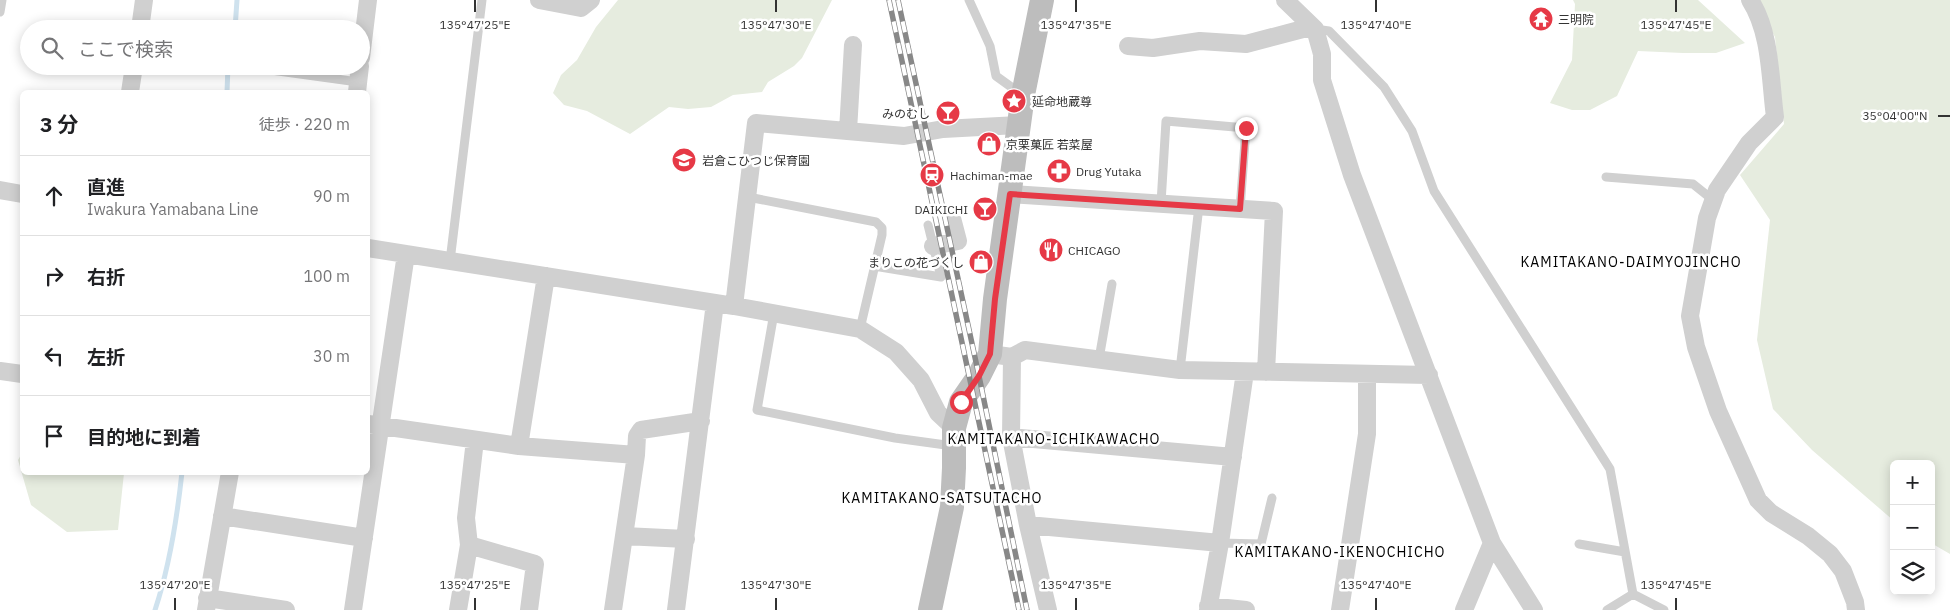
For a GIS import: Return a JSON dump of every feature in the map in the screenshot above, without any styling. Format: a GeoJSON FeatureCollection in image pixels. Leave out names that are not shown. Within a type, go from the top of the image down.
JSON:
{"type":"FeatureCollection","features":[{"type":"Feature","properties":{"kind":"main road"},"geometry":{"type":"LineString","coordinates":[[930,610],[952,507],[954,437],[961,402],[979,376],[1001,356],[995,299],[1023,95],[1042,0]]}},
{"type":"Feature","properties":{"kind":"street"},"geometry":{"type":"LineString","coordinates":[[141,20],[144,0]]}},
{"type":"Feature","properties":{"kind":"street"},"geometry":{"type":"LineString","coordinates":[[366,20],[368,0]]}},
{"type":"Feature","properties":{"kind":"street"},"geometry":{"type":"LineString","coordinates":[[539,0],[581,8],[591,0]]}},
{"type":"Feature","properties":{"kind":"street"},"geometry":{"type":"LineString","coordinates":[[1285,0],[1315,30],[1322,54],[1322,80],[1352,175],[1492,543],[1534,610]]}},
{"type":"Feature","properties":{"kind":"street"},"geometry":{"type":"LineString","coordinates":[[1750,0],[1764,27],[1775,117],[1749,143],[1717,190],[1707,218],[1690,316],[1696,346],[1718,411],[1758,500],[1771,514],[1808,536],[1830,554],[1843,571],[1855,602],[1856,610]]}},
{"type":"Feature","properties":{"kind":"street"},"geometry":{"type":"LineString","coordinates":[[1128,46],[1153,48],[1200,41],[1246,44],[1302,30],[1315,30]]}},
{"type":"Feature","properties":{"kind":"street"},"geometry":{"type":"LineString","coordinates":[[848,131],[853,45]]}},
{"type":"Feature","properties":{"kind":"street"},"geometry":{"type":"LineString","coordinates":[[130,90],[133,75]]}},
{"type":"Feature","properties":{"kind":"street"},"geometry":{"type":"LineString","coordinates":[[734,306],[756,122],[904,136],[944,129],[1019,125]]}},
{"type":"Feature","properties":{"kind":"street"},"geometry":{"type":"LineString","coordinates":[[0,190],[20,194]]}},
{"type":"Feature","properties":{"kind":"street"},"geometry":{"type":"LineString","coordinates":[[1010,194],[1274,211],[1266,372]]}},
{"type":"Feature","properties":{"kind":"street"},"geometry":{"type":"LineString","coordinates":[[933,246],[958,241],[952,218]]}},
{"type":"Feature","properties":{"kind":"street"},"geometry":{"type":"LineString","coordinates":[[370,248],[734,306],[860,329],[896,352],[920,380],[954,437]]}},
{"type":"Feature","properties":{"kind":"street"},"geometry":{"type":"LineString","coordinates":[[370,470],[374,425],[406,254]]}},
{"type":"Feature","properties":{"kind":"street"},"geometry":{"type":"LineString","coordinates":[[519,446],[546,276]]}},
{"type":"Feature","properties":{"kind":"street"},"geometry":{"type":"LineString","coordinates":[[676,610],[715,303]]}},
{"type":"Feature","properties":{"kind":"street"},"geometry":{"type":"LineString","coordinates":[[1048,610],[1028,525],[1011,437],[1001,356],[1025,350],[1180,370],[1429,375]]}},
{"type":"Feature","properties":{"kind":"street"},"geometry":{"type":"LineString","coordinates":[[0,371],[20,374]]}},
{"type":"Feature","properties":{"kind":"street"},"geometry":{"type":"LineString","coordinates":[[1245,372],[1220,543],[1208,608],[1246,610]]}},
{"type":"Feature","properties":{"kind":"street"},"geometry":{"type":"LineString","coordinates":[[1340,610],[1367,434],[1367,374]]}},
{"type":"Feature","properties":{"kind":"street"},"geometry":{"type":"LineString","coordinates":[[613,610],[636,455],[637,436],[641,430],[701,422]]}},
{"type":"Feature","properties":{"kind":"street"},"geometry":{"type":"LineString","coordinates":[[374,425],[519,446],[636,455]]}},
{"type":"Feature","properties":{"kind":"street"},"geometry":{"type":"LineString","coordinates":[[1011,437],[1233,457]]}},
{"type":"Feature","properties":{"kind":"street"},"geometry":{"type":"LineString","coordinates":[[458,610],[469,545],[466,518],[475,440]]}},
{"type":"Feature","properties":{"kind":"street"},"geometry":{"type":"LineString","coordinates":[[229,475],[207,604],[286,610]]}},
{"type":"Feature","properties":{"kind":"street"},"geometry":{"type":"LineString","coordinates":[[353,610],[364,538],[370,475]]}},
{"type":"Feature","properties":{"kind":"street"},"geometry":{"type":"LineString","coordinates":[[222,516],[364,538]]}},
{"type":"Feature","properties":{"kind":"street"},"geometry":{"type":"LineString","coordinates":[[1028,525],[1220,543]]}},
{"type":"Feature","properties":{"kind":"street"},"geometry":{"type":"LineString","coordinates":[[624,536],[686,539]]}},
{"type":"Feature","properties":{"kind":"street"},"geometry":{"type":"LineString","coordinates":[[1464,610],[1492,543]]}},
{"type":"Feature","properties":{"kind":"street"},"geometry":{"type":"LineString","coordinates":[[469,545],[535,564],[529,610]]}},
{"type":"Feature","properties":{"kind":"lane"},"geometry":{"type":"LineString","coordinates":[[0,12],[2,0]]}},
{"type":"Feature","properties":{"kind":"lane"},"geometry":{"type":"LineString","coordinates":[[450,261],[482,0]]}},
{"type":"Feature","properties":{"kind":"lane"},"geometry":{"type":"LineString","coordinates":[[969,0],[990,46],[996,76],[1023,95]]}},
{"type":"Feature","properties":{"kind":"lane"},"geometry":{"type":"LineString","coordinates":[[1315,30],[1329,30],[1384,87],[1412,131],[1434,191],[1610,469],[1633,594]]}},
{"type":"Feature","properties":{"kind":"lane"},"geometry":{"type":"LineString","coordinates":[[316,75],[359,80]]}},
{"type":"Feature","properties":{"kind":"lane"},"geometry":{"type":"LineString","coordinates":[[1161,203],[1166,121],[1246,128],[1240,209]]}},
{"type":"Feature","properties":{"kind":"lane"},"geometry":{"type":"LineString","coordinates":[[1606,177],[1693,184],[1713,200]]}},
{"type":"Feature","properties":{"kind":"lane"},"geometry":{"type":"LineString","coordinates":[[748,198],[876,222],[882,228],[860,329]]}},
{"type":"Feature","properties":{"kind":"lane"},"geometry":{"type":"LineString","coordinates":[[1180,370],[1199,206]]}},
{"type":"Feature","properties":{"kind":"lane"},"geometry":{"type":"LineString","coordinates":[[874,266],[941,277],[928,225]]}},
{"type":"Feature","properties":{"kind":"lane"},"geometry":{"type":"LineString","coordinates":[[1099,359],[1112,284]]}},
{"type":"Feature","properties":{"kind":"lane"},"geometry":{"type":"LineString","coordinates":[[774,313],[757,410],[895,438],[954,437]]}},
{"type":"Feature","properties":{"kind":"lane"},"geometry":{"type":"LineString","coordinates":[[1220,543],[1261,544],[1272,498]]}},
{"type":"Feature","properties":{"kind":"lane"},"geometry":{"type":"LineString","coordinates":[[1578,544],[1625,552]]}},
{"type":"Feature","properties":{"kind":"lane"},"geometry":{"type":"LineString","coordinates":[[1607,610],[1633,594]]}},
{"type":"Feature","properties":{"kind":"lane"},"geometry":{"type":"LineString","coordinates":[[1633,594],[1664,610]]}},
{"type":"Feature","properties":{"kind":"shaded area"},"geometry":{"type":"Polygon","coordinates":[[[618,0],[832,0],[802,58],[794,66],[768,82],[762,92],[733,95],[711,107],[688,109],[669,107],[630,134],[587,111],[564,105],[553,93],[561,75],[577,60],[596,27],[618,0]]]}},
{"type":"Feature","properties":{"kind":"shaded area"},"geometry":{"type":"Polygon","coordinates":[[[1573,0],[1698,0],[1745,43],[1716,53],[1638,51],[1617,96],[1590,110],[1572,110],[1550,103],[1572,60],[1575,4],[1573,0]]]}},
{"type":"Feature","properties":{"kind":"shaded area"},"geometry":{"type":"Polygon","coordinates":[[[1755,0],[1950,0],[1950,554],[1935,545],[1935,460],[1890,460],[1890,518],[1812,450],[1773,409],[1757,340],[1770,220],[1740,175],[1784,124],[1775,37],[1755,0]]]}},
{"type":"Feature","properties":{"kind":"shaded area"},"geometry":{"type":"Polygon","coordinates":[[[22,475],[124,475],[118,530],[67,532],[31,505],[22,475]]]}},
{"type":"Feature","properties":{"kind":"waterway"},"geometry":{"type":"LineString","coordinates":[[236,20],[237,0]]}},
{"type":"Feature","properties":{"kind":"waterway"},"geometry":{"type":"LineString","coordinates":[[227,90],[228,75]]}},
{"type":"Feature","properties":{"kind":"waterway"},"geometry":{"type":"LineString","coordinates":[[155,610],[172,542],[182,475]]}},
{"type":"Feature","properties":{"kind":"railway"},"geometry":{"type":"LineString","coordinates":[[889,0],[1019,610]]}},
{"type":"Feature","properties":{"kind":"railway"},"geometry":{"type":"LineString","coordinates":[[898,0],[1027,610]]}},
{"type":"Feature","properties":{"kind":"place","name":"三明院"},"geometry":{"type":"Point","coordinates":[1541,19]}},
{"type":"Feature","properties":{"kind":"place","name":"延命地蔵尊"},"geometry":{"type":"Point","coordinates":[1014,101]}},
{"type":"Feature","properties":{"kind":"place","name":"みのむし"},"geometry":{"type":"Point","coordinates":[948,113]}},
{"type":"Feature","properties":{"kind":"place","name":"京栗菓匠 若菜屋"},"geometry":{"type":"Point","coordinates":[989,144]}},
{"type":"Feature","properties":{"kind":"place","name":"岩倉こひつじ保育園"},"geometry":{"type":"Point","coordinates":[684,160]}},
{"type":"Feature","properties":{"kind":"place","name":"Drug Yutaka"},"geometry":{"type":"Point","coordinates":[1059,171]}},
{"type":"Feature","properties":{"kind":"place","name":"Hachiman-mae"},"geometry":{"type":"Point","coordinates":[932,175]}},
{"type":"Feature","properties":{"kind":"place","name":"DAIKICHI"},"geometry":{"type":"Point","coordinates":[985,209]}},
{"type":"Feature","properties":{"kind":"place","name":"CHICAGO"},"geometry":{"type":"Point","coordinates":[1051,250]}},
{"type":"Feature","properties":{"kind":"place","name":"まりこの花づくし"},"geometry":{"type":"Point","coordinates":[981,262]}},
{"type":"Feature","properties":{"kind":"district","name":"KAMITAKANO-DAIMYOJINCHO"},"geometry":{"type":"Point","coordinates":[1631,262]}},
{"type":"Feature","properties":{"kind":"district","name":"KAMITAKANO-ICHIKAWACHO"},"geometry":{"type":"Point","coordinates":[1054,439]}},
{"type":"Feature","properties":{"kind":"district","name":"KAMITAKANO-SATSUTACHO"},"geometry":{"type":"Point","coordinates":[942,498]}},
{"type":"Feature","properties":{"kind":"district","name":"KAMITAKANO-IKENOCHICHO"},"geometry":{"type":"Point","coordinates":[1340,552]}},
{"type":"Feature","properties":{"kind":"route"},"geometry":{"type":"LineString","coordinates":[[961,402],[979,376],[990,354],[995,299],[1010,194],[1240,209],[1246,128]]}}]}
